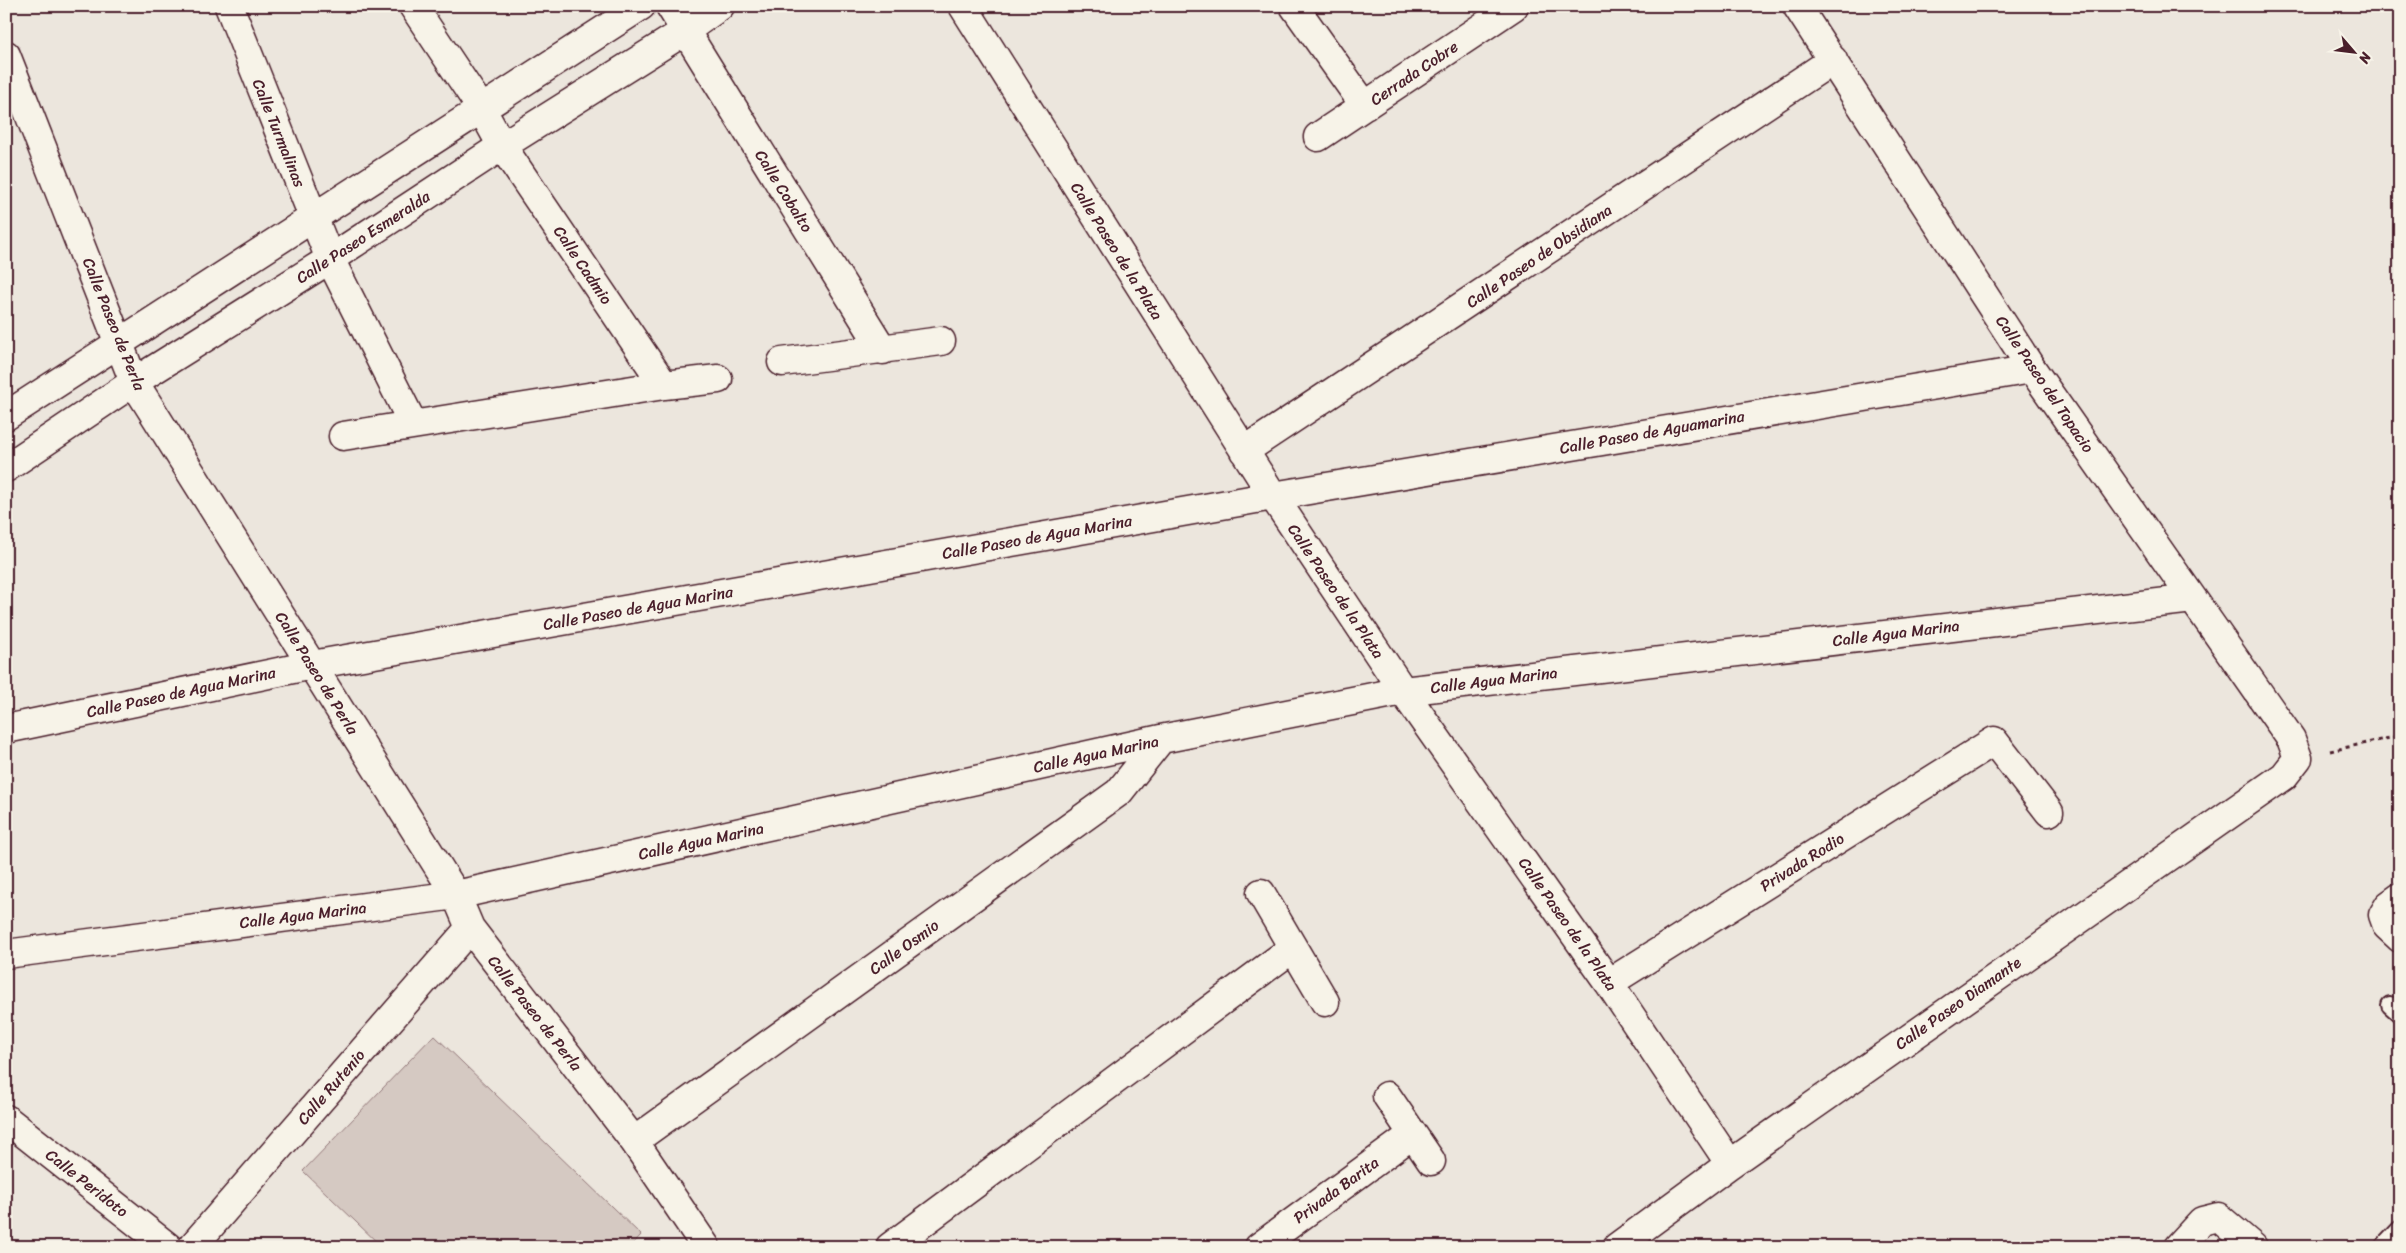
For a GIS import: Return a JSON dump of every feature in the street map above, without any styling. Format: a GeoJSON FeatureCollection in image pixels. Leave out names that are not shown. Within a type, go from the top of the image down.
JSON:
{"type":"FeatureCollection","features":[{"type":"Feature","properties":{"kind":"street","name":"Calle Turmalinas"},"geometry":{"type":"LineString","coordinates":[[229,6],[330,259]]}},
{"type":"Feature","properties":{"kind":"street","name":"Calle Cadmio"},"geometry":{"type":"LineString","coordinates":[[413,6],[481,108],[502,146],[664,385]]}},
{"type":"Feature","properties":{"kind":"street"},"geometry":{"type":"LineString","coordinates":[[6,416],[641,6]]}},
{"type":"Feature","properties":{"kind":"street","name":"Calle Cobalto"},"geometry":{"type":"LineString","coordinates":[[670,6],[883,350]]}},
{"type":"Feature","properties":{"kind":"street","name":"Calle Paseo Esmeralda"},"geometry":{"type":"LineString","coordinates":[[6,468],[134,382],[330,259],[502,146],[685,32],[720,6]]}},
{"type":"Feature","properties":{"kind":"street","name":"Calle Paseo de la Plata"},"geometry":{"type":"LineString","coordinates":[[963,6],[1272,496],[1403,691],[1609,983],[1730,1164]]}},
{"type":"Feature","properties":{"kind":"street","name":"Cerrada Cobre"},"geometry":{"type":"LineString","coordinates":[[1294,6],[1365,106],[1514,6]]}},
{"type":"Feature","properties":{"kind":"street","name":"Calle Paseo del Topacio"},"geometry":{"type":"LineString","coordinates":[[1797,6],[2032,369],[2291,740],[2298,758]]}},
{"type":"Feature","properties":{"kind":"street","name":"Calle Paseo de Perla"},"geometry":{"type":"LineString","coordinates":[[6,55],[120,342],[134,382],[456,895],[470,928],[634,1142],[706,1247]]}},
{"type":"Feature","properties":{"kind":"street","name":"Calle Paseo de Obsidiana"},"geometry":{"type":"LineString","coordinates":[[1244,452],[1833,60]]}},
{"type":"Feature","properties":{"kind":"street"},"geometry":{"type":"LineString","coordinates":[[1318,137],[1365,106]]}},
{"type":"Feature","properties":{"kind":"street"},"geometry":{"type":"LineString","coordinates":[[330,259],[413,424]]}},
{"type":"Feature","properties":{"kind":"street"},"geometry":{"type":"LineString","coordinates":[[782,362],[941,341]]}},
{"type":"Feature","properties":{"kind":"street","name":"Calle Paseo de Aguamarina"},"geometry":{"type":"LineString","coordinates":[[1272,496],[2032,369]]}},
{"type":"Feature","properties":{"kind":"street"},"geometry":{"type":"LineString","coordinates":[[343,436],[664,385],[718,379]]}},
{"type":"Feature","properties":{"kind":"street","name":"Calle Paseo de Agua Marina"},"geometry":{"type":"LineString","coordinates":[[6,729],[312,665],[1272,496]]}},
{"type":"Feature","properties":{"kind":"street","name":"Calle Agua Marina"},"geometry":{"type":"LineString","coordinates":[[6,954],[456,895],[1161,739],[1403,691],[2193,599]]}},
{"type":"Feature","properties":{"kind":"street","name":"Calle Osmio"},"geometry":{"type":"LineString","coordinates":[[634,1142],[1119,792],[1161,739]]}},
{"type":"Feature","properties":{"kind":"street","name":"Privada Rodio"},"geometry":{"type":"LineString","coordinates":[[1609,983],[1994,740],[2049,812]]}},
{"type":"Feature","properties":{"kind":"street","name":"Calle Paseo Diamante"},"geometry":{"type":"LineString","coordinates":[[1617,1247],[1730,1164],[2284,776],[2298,758]]}},
{"type":"Feature","properties":{"kind":"street"},"geometry":{"type":"LineString","coordinates":[[1261,893],[1325,1002]]}},
{"type":"Feature","properties":{"kind":"street"},"geometry":{"type":"LineString","coordinates":[[2391,906],[2387,926],[2400,938]]}},
{"type":"Feature","properties":{"kind":"street","name":"Calle Rutenio"},"geometry":{"type":"LineString","coordinates":[[192,1247],[470,928]]}},
{"type":"Feature","properties":{"kind":"street"},"geometry":{"type":"LineString","coordinates":[[890,1247],[1293,948]]}},
{"type":"Feature","properties":{"kind":"street"},"geometry":{"type":"LineString","coordinates":[[1387,1096],[1431,1161]]}},
{"type":"Feature","properties":{"kind":"street","name":"Calle Peridoto"},"geometry":{"type":"LineString","coordinates":[[6,1119],[168,1247]]}},
{"type":"Feature","properties":{"kind":"street","name":"Privada Barita"},"geometry":{"type":"LineString","coordinates":[[1259,1247],[1412,1134]]}},
{"type":"Feature","properties":{"kind":"street"},"geometry":{"type":"LineString","coordinates":[[2178,1247],[2202,1221],[2218,1217],[2253,1247]]}},
{"type":"Feature","properties":{"kind":"lane"},"geometry":{"type":"LineString","coordinates":[[2383,1247],[2400,1229]]}},
{"type":"Feature","properties":{"kind":"path"},"geometry":{"type":"LineString","coordinates":[[2298,758],[2394,737],[2400,734]]}},
{"type":"Feature","properties":{"kind":"shaded area"},"geometry":{"type":"Polygon","coordinates":[[[434,1035],[641,1235],[630,1247],[382,1247],[303,1171],[434,1035]]]}}]}
